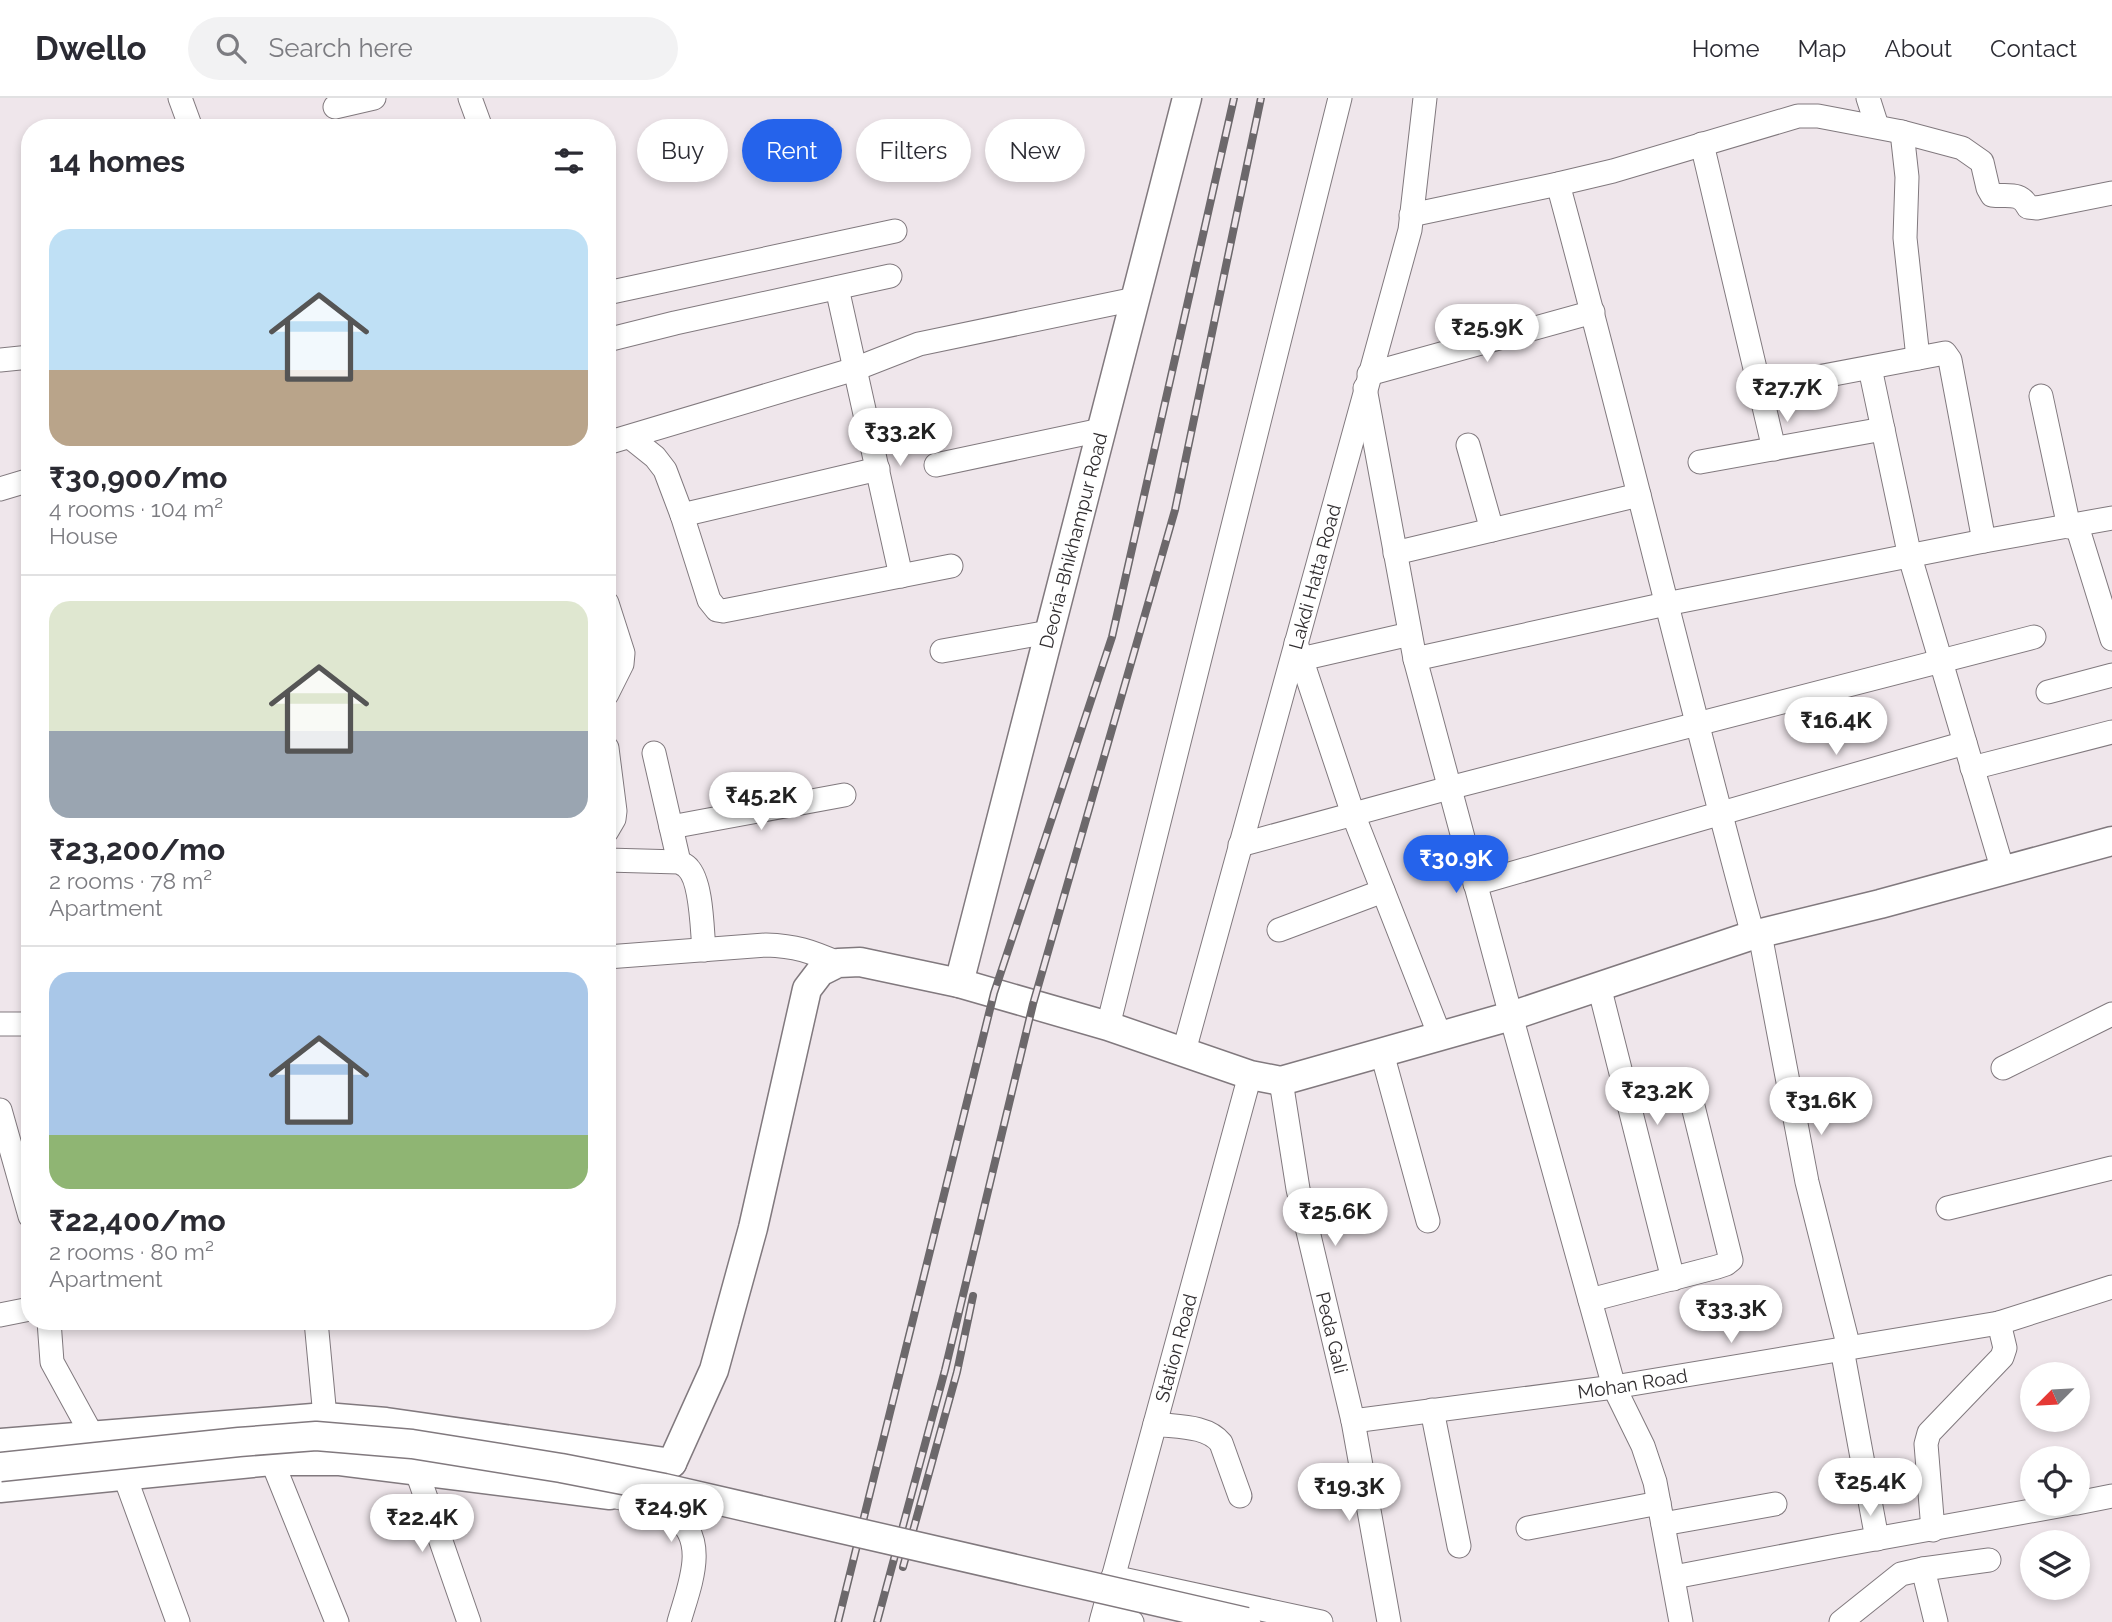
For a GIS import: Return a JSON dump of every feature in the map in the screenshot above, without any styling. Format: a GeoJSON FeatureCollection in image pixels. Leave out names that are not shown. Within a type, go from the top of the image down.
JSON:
{"type":"FeatureCollection","features":[{"type":"Feature","properties":{"kind":"main road","name":"Deoria-Bhikhampur Road"},"geometry":{"type":"LineString","coordinates":[[959,983],[1186,98]]}},
{"type":"Feature","properties":{"kind":"main road"},"geometry":{"type":"LineString","coordinates":[[0,1488],[272,1461],[340,1461],[610,1495],[628,1489],[672,1463],[714,1370],[753,1228],[807,989],[820,972],[838,963],[860,962],[959,983],[1108,1026],[1250,1075],[1281,1081],[1511,1016],[1756,935],[2112,841]]}},
{"type":"Feature","properties":{"kind":"main road"},"geometry":{"type":"LineString","coordinates":[[0,1443],[326,1417],[386,1422],[672,1463]]}},
{"type":"Feature","properties":{"kind":"main road"},"geometry":{"type":"LineString","coordinates":[[0,1467],[316,1436],[412,1444],[664,1488],[1246,1622]]}},
{"type":"Feature","properties":{"kind":"street"},"geometry":{"type":"LineString","coordinates":[[180,98],[188,119]]}},
{"type":"Feature","properties":{"kind":"street"},"geometry":{"type":"LineString","coordinates":[[336,111],[374,98]]}},
{"type":"Feature","properties":{"kind":"street"},"geometry":{"type":"LineString","coordinates":[[470,98],[478,119]]}},
{"type":"Feature","properties":{"kind":"street"},"geometry":{"type":"LineString","coordinates":[[1108,1026],[1340,98]]}},
{"type":"Feature","properties":{"kind":"street","name":"Lakdi Hatta Road"},"geometry":{"type":"LineString","coordinates":[[1184,1051],[1240,845],[1298,651],[1367,381],[1410,230],[1425,98]]}},
{"type":"Feature","properties":{"kind":"street"},"geometry":{"type":"LineString","coordinates":[[1868,98],[1877,126]]}},
{"type":"Feature","properties":{"kind":"street"},"geometry":{"type":"LineString","coordinates":[[1411,215],[1558,184],[1798,116],[1818,116],[1877,126],[1962,148],[1982,162],[1992,195],[2018,195],[2025,200],[2028,207],[2037,208],[2112,193]]}},
{"type":"Feature","properties":{"kind":"street"},"geometry":{"type":"LineString","coordinates":[[1902,132],[1907,177],[1905,238],[1918,358]]}},
{"type":"Feature","properties":{"kind":"street"},"geometry":{"type":"LineString","coordinates":[[1702,144],[1774,449]]}},
{"type":"Feature","properties":{"kind":"street"},"geometry":{"type":"LineString","coordinates":[[1558,184],[1720,813],[1756,935],[1845,1349],[1877,1539]]}},
{"type":"Feature","properties":{"kind":"street"},"geometry":{"type":"LineString","coordinates":[[616,291],[895,231]]}},
{"type":"Feature","properties":{"kind":"street"},"geometry":{"type":"LineString","coordinates":[[616,338],[890,276]]}},
{"type":"Feature","properties":{"kind":"street"},"geometry":{"type":"LineString","coordinates":[[836,288],[901,576]]}},
{"type":"Feature","properties":{"kind":"street"},"geometry":{"type":"LineString","coordinates":[[616,441],[855,369],[919,344],[1135,299]]}},
{"type":"Feature","properties":{"kind":"street"},"geometry":{"type":"LineString","coordinates":[[1592,312],[1367,381],[1415,659],[1614,1387],[1643,1446],[1655,1482],[1681,1622]]}},
{"type":"Feature","properties":{"kind":"street"},"geometry":{"type":"LineString","coordinates":[[1760,388],[1945,353],[1950,360],[1984,541]]}},
{"type":"Feature","properties":{"kind":"street"},"geometry":{"type":"LineString","coordinates":[[0,360],[21,358]]}},
{"type":"Feature","properties":{"kind":"street"},"geometry":{"type":"LineString","coordinates":[[1870,368],[1910,557],[2003,871]]}},
{"type":"Feature","properties":{"kind":"street"},"geometry":{"type":"LineString","coordinates":[[2041,396],[2073,526],[2112,639]]}},
{"type":"Feature","properties":{"kind":"street"},"geometry":{"type":"LineString","coordinates":[[936,465],[1101,429]]}},
{"type":"Feature","properties":{"kind":"street"},"geometry":{"type":"LineString","coordinates":[[1700,462],[1883,429]]}},
{"type":"Feature","properties":{"kind":"street"},"geometry":{"type":"LineString","coordinates":[[630,437],[661,464],[682,515],[709,600],[718,610],[950,566]]}},
{"type":"Feature","properties":{"kind":"street"},"geometry":{"type":"LineString","coordinates":[[1468,446],[1492,530]]}},
{"type":"Feature","properties":{"kind":"street"},"geometry":{"type":"LineString","coordinates":[[682,515],[877,469]]}},
{"type":"Feature","properties":{"kind":"street"},"geometry":{"type":"LineString","coordinates":[[0,489],[21,484]]}},
{"type":"Feature","properties":{"kind":"street"},"geometry":{"type":"LineString","coordinates":[[1395,553],[1639,495]]}},
{"type":"Feature","properties":{"kind":"street"},"geometry":{"type":"LineString","coordinates":[[1415,659],[1666,604],[2112,518]]}},
{"type":"Feature","properties":{"kind":"street"},"geometry":{"type":"LineString","coordinates":[[616,631],[623,653],[622,664],[616,676]]}},
{"type":"Feature","properties":{"kind":"street"},"geometry":{"type":"LineString","coordinates":[[942,652],[1049,632]]}},
{"type":"Feature","properties":{"kind":"street"},"geometry":{"type":"LineString","coordinates":[[1410,634],[1298,651],[1353,814],[1440,1036]]}},
{"type":"Feature","properties":{"kind":"street"},"geometry":{"type":"LineString","coordinates":[[1240,845],[1449,788],[2034,637]]}},
{"type":"Feature","properties":{"kind":"street"},"geometry":{"type":"LineString","coordinates":[[2048,692],[2112,675]]}},
{"type":"Feature","properties":{"kind":"street"},"geometry":{"type":"LineString","coordinates":[[1972,768],[2112,732]]}},
{"type":"Feature","properties":{"kind":"street"},"geometry":{"type":"LineString","coordinates":[[1475,884],[1965,743]]}},
{"type":"Feature","properties":{"kind":"street"},"geometry":{"type":"LineString","coordinates":[[654,753],[678,862]]}},
{"type":"Feature","properties":{"kind":"street"},"geometry":{"type":"LineString","coordinates":[[671,827],[844,795]]}},
{"type":"Feature","properties":{"kind":"street"},"geometry":{"type":"LineString","coordinates":[[616,860],[678,862],[687,866],[697,889],[704,950]]}},
{"type":"Feature","properties":{"kind":"street"},"geometry":{"type":"LineString","coordinates":[[1279,930],[1383,891]]}},
{"type":"Feature","properties":{"kind":"street"},"geometry":{"type":"LineString","coordinates":[[616,956],[791,946],[838,963]]}},
{"type":"Feature","properties":{"kind":"street"},"geometry":{"type":"LineString","coordinates":[[1599,986],[1673,1279]]}},
{"type":"Feature","properties":{"kind":"street"},"geometry":{"type":"LineString","coordinates":[[2003,1068],[2112,1014]]}},
{"type":"Feature","properties":{"kind":"street"},"geometry":{"type":"LineString","coordinates":[[0,1024],[21,1024]]}},
{"type":"Feature","properties":{"kind":"street"},"geometry":{"type":"LineString","coordinates":[[1382,1053],[1428,1221]]}},
{"type":"Feature","properties":{"kind":"street","name":"Station Road"},"geometry":{"type":"LineString","coordinates":[[1102,1619],[1250,1075]]}},
{"type":"Feature","properties":{"kind":"street","name":"Peda Gali"},"geometry":{"type":"LineString","coordinates":[[1281,1081],[1298,1189],[1353,1421],[1389,1622]]}},
{"type":"Feature","properties":{"kind":"street"},"geometry":{"type":"LineString","coordinates":[[1590,1300],[1717,1268],[1731,1260],[1688,1086]]}},
{"type":"Feature","properties":{"kind":"street"},"geometry":{"type":"LineString","coordinates":[[0,1110],[21,1184]]}},
{"type":"Feature","properties":{"kind":"street"},"geometry":{"type":"LineString","coordinates":[[1948,1208],[2112,1168]]}},
{"type":"Feature","properties":{"kind":"street","name":"Mohan Road"},"geometry":{"type":"LineString","coordinates":[[1353,1421],[1614,1387],[1999,1323],[2112,1287]]}},
{"type":"Feature","properties":{"kind":"street"},"geometry":{"type":"LineString","coordinates":[[0,1315],[21,1310]]}},
{"type":"Feature","properties":{"kind":"street"},"geometry":{"type":"LineString","coordinates":[[1933,1530],[1926,1444],[1929,1433],[2002,1357],[2005,1348],[1999,1323]]}},
{"type":"Feature","properties":{"kind":"street"},"geometry":{"type":"LineString","coordinates":[[50,1330],[52,1363],[92,1435]]}},
{"type":"Feature","properties":{"kind":"street"},"geometry":{"type":"LineString","coordinates":[[317,1330],[326,1417]]}},
{"type":"Feature","properties":{"kind":"street"},"geometry":{"type":"LineString","coordinates":[[1432,1410],[1459,1546]]}},
{"type":"Feature","properties":{"kind":"street"},"geometry":{"type":"LineString","coordinates":[[1155,1424],[1206,1431],[1216,1436],[1240,1496]]}},
{"type":"Feature","properties":{"kind":"street"},"geometry":{"type":"LineString","coordinates":[[272,1461],[337,1622]]}},
{"type":"Feature","properties":{"kind":"street"},"geometry":{"type":"LineString","coordinates":[[417,1472],[469,1622]]}},
{"type":"Feature","properties":{"kind":"street"},"geometry":{"type":"LineString","coordinates":[[125,1477],[178,1622]]}},
{"type":"Feature","properties":{"kind":"street"},"geometry":{"type":"LineString","coordinates":[[610,1495],[672,1514],[691,1536],[694,1566],[679,1622]]}},
{"type":"Feature","properties":{"kind":"street"},"geometry":{"type":"LineString","coordinates":[[2090,1500],[2112,1496]]}},
{"type":"Feature","properties":{"kind":"street"},"geometry":{"type":"LineString","coordinates":[[1528,1528],[1775,1504]]}},
{"type":"Feature","properties":{"kind":"street"},"geometry":{"type":"LineString","coordinates":[[1674,1577],[2020,1514]]}},
{"type":"Feature","properties":{"kind":"street"},"geometry":{"type":"LineString","coordinates":[[1841,1622],[1901,1574],[1989,1560]]}},
{"type":"Feature","properties":{"kind":"street"},"geometry":{"type":"LineString","coordinates":[[1923,1569],[1936,1622]]}},
{"type":"Feature","properties":{"kind":"street"},"geometry":{"type":"LineString","coordinates":[[1113,1577],[1321,1622]]}},
{"type":"Feature","properties":{"kind":"street"},"geometry":{"type":"LineString","coordinates":[[1102,1619],[1132,1622]]}},
{"type":"Feature","properties":{"kind":"railway"},"geometry":{"type":"LineString","coordinates":[[838,1622],[994,993],[1112,637],[1234,98]]}},
{"type":"Feature","properties":{"kind":"railway"},"geometry":{"type":"LineString","coordinates":[[877,1622],[945,1370],[1033,1004],[1175,510],[1261,98]]}},
{"type":"Feature","properties":{"kind":"railway"},"geometry":{"type":"LineString","coordinates":[[903,1567],[957,1372],[973,1296]]}}]}
